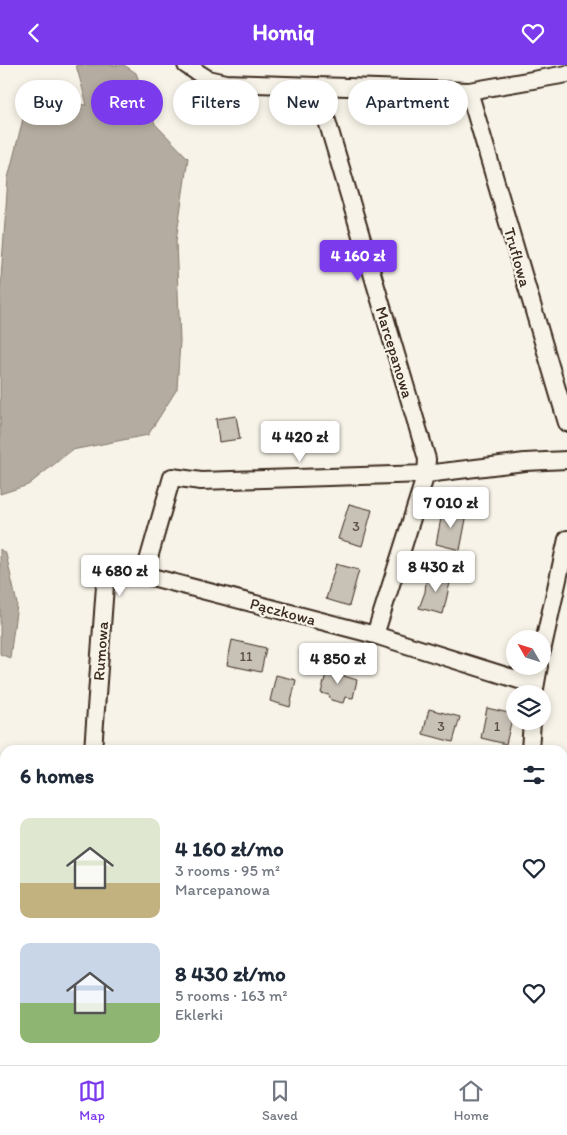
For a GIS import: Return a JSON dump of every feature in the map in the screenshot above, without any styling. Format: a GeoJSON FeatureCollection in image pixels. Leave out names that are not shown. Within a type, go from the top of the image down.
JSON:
{"type":"FeatureCollection","features":[{"type":"Feature","properties":{"kind":"street"},"geometry":{"type":"LineString","coordinates":[[186,65],[208,79],[226,83],[269,85]]}},
{"type":"Feature","properties":{"kind":"street"},"geometry":{"type":"LineString","coordinates":[[338,88],[469,91],[567,74]]}},
{"type":"Feature","properties":{"kind":"street","name":"Truflowa"},"geometry":{"type":"LineString","coordinates":[[469,91],[567,423]]}},
{"type":"Feature","properties":{"kind":"street","name":"Marcepanowa"},"geometry":{"type":"LineString","coordinates":[[328,125],[427,459],[426,474]]}},
{"type":"Feature","properties":{"kind":"street"},"geometry":{"type":"LineString","coordinates":[[144,575],[172,477],[201,481],[426,474],[525,462],[567,460]]}},
{"type":"Feature","properties":{"kind":"street"},"geometry":{"type":"LineString","coordinates":[[375,635],[426,474]]}},
{"type":"Feature","properties":{"kind":"street"},"geometry":{"type":"LineString","coordinates":[[547,630],[567,539]]}},
{"type":"Feature","properties":{"kind":"street","name":"Rumowa"},"geometry":{"type":"LineString","coordinates":[[93,745],[106,572],[144,575]]}},
{"type":"Feature","properties":{"kind":"street","name":"Pączkowa"},"geometry":{"type":"LineString","coordinates":[[144,575],[375,635],[523,685]]}},
{"type":"Feature","properties":{"kind":"street"},"geometry":{"type":"LineString","coordinates":[[530,745],[531,730]]}},
{"type":"Feature","properties":{"kind":"shaded area"},"geometry":{"type":"Polygon","coordinates":[[[76,65],[124,65],[136,73],[139,80],[91,80],[91,125],[156,125],[188,158],[176,241],[180,341],[177,389],[148,435],[72,450],[28,485],[0,494],[0,292],[8,178],[21,125],[81,125],[81,104],[87,105],[76,65]]]}},
{"type":"Feature","properties":{"kind":"shaded area"},"geometry":{"type":"Polygon","coordinates":[[[0,549],[6,554],[17,604],[10,658],[0,654],[0,549]]]}},
{"type":"Feature","properties":{"kind":"building"},"geometry":{"type":"Polygon","coordinates":[[[236,416],[240,439],[219,442],[216,419],[236,416]]]}},
{"type":"Feature","properties":{"kind":"building"},"geometry":{"type":"Polygon","coordinates":[[[349,504],[372,510],[362,546],[338,539],[349,504]]]}},
{"type":"Feature","properties":{"kind":"building"},"geometry":{"type":"Polygon","coordinates":[[[443,508],[467,514],[460,550],[436,544],[443,508]]]}},
{"type":"Feature","properties":{"kind":"building"},"geometry":{"type":"Polygon","coordinates":[[[336,564],[359,570],[349,606],[326,599],[336,564]]]}},
{"type":"Feature","properties":{"kind":"building"},"geometry":{"type":"Polygon","coordinates":[[[427,572],[451,578],[443,614],[419,608],[425,592],[427,572]]]}},
{"type":"Feature","properties":{"kind":"building"},"geometry":{"type":"Polygon","coordinates":[[[232,640],[266,648],[261,672],[227,665],[232,640]]]}},
{"type":"Feature","properties":{"kind":"building"},"geometry":{"type":"Polygon","coordinates":[[[328,666],[346,671],[344,676],[357,680],[353,698],[345,697],[343,703],[331,700],[329,695],[321,693],[328,666]]]}},
{"type":"Feature","properties":{"kind":"building"},"geometry":{"type":"Polygon","coordinates":[[[276,675],[296,680],[290,707],[270,701],[276,675]]]}},
{"type":"Feature","properties":{"kind":"building"},"geometry":{"type":"Polygon","coordinates":[[[487,708],[506,712],[506,730],[509,730],[506,744],[481,738],[487,708]]]}},
{"type":"Feature","properties":{"kind":"building"},"geometry":{"type":"Polygon","coordinates":[[[429,709],[460,717],[453,742],[423,734],[429,709]]]}}]}
